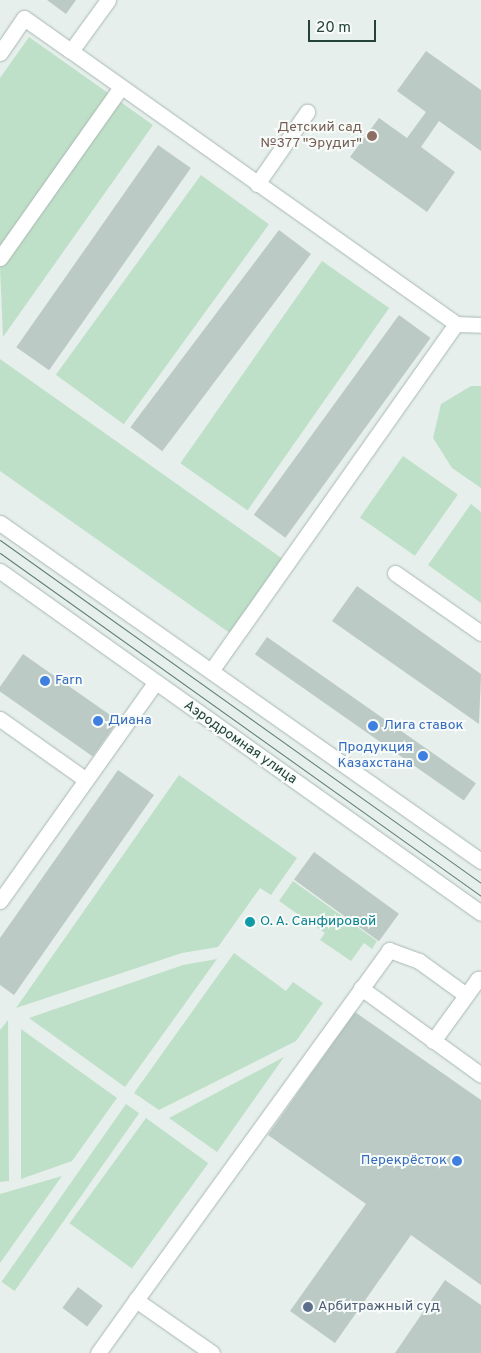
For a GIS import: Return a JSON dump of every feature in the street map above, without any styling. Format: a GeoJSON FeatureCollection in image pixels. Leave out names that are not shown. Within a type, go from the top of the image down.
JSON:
{"type":"FeatureCollection","features":[{"type":"Feature","properties":{"kind":"street"},"geometry":{"type":"LineString","coordinates":[[71,51],[108,0]]}},
{"type":"Feature","properties":{"kind":"street"},"geometry":{"type":"LineString","coordinates":[[0,52],[24,18],[456,324],[481,325]]}},
{"type":"Feature","properties":{"kind":"street"},"geometry":{"type":"LineString","coordinates":[[0,258],[121,87]]}},
{"type":"Feature","properties":{"kind":"street"},"geometry":{"type":"LineString","coordinates":[[257,184],[307,112]]}},
{"type":"Feature","properties":{"kind":"street"},"geometry":{"type":"LineString","coordinates":[[211,671],[456,324]]}},
{"type":"Feature","properties":{"kind":"street"},"geometry":{"type":"LineString","coordinates":[[0,522],[481,860]]}},
{"type":"Feature","properties":{"kind":"street","name":"Аэродромная улица"},"geometry":{"type":"LineString","coordinates":[[0,572],[481,913]]}},
{"type":"Feature","properties":{"kind":"street"},"geometry":{"type":"LineString","coordinates":[[395,573],[481,633]]}},
{"type":"Feature","properties":{"kind":"street"},"geometry":{"type":"LineString","coordinates":[[0,901],[155,683]]}},
{"type":"Feature","properties":{"kind":"street"},"geometry":{"type":"LineString","coordinates":[[0,719],[86,780]]}},
{"type":"Feature","properties":{"kind":"street"},"geometry":{"type":"LineString","coordinates":[[98,1353],[389,950],[419,961],[466,995]]}},
{"type":"Feature","properties":{"kind":"street"},"geometry":{"type":"LineString","coordinates":[[434,1041],[478,979],[481,981]]}},
{"type":"Feature","properties":{"kind":"street"},"geometry":{"type":"LineString","coordinates":[[361,988],[481,1075]]}},
{"type":"Feature","properties":{"kind":"street"},"geometry":{"type":"LineString","coordinates":[[136,1300],[212,1353]]}},
{"type":"Feature","properties":{"kind":"green space"},"geometry":{"type":"Polygon","coordinates":[[[29,37],[111,95],[0,252],[0,78],[29,37]]]}},
{"type":"Feature","properties":{"kind":"green space"},"geometry":{"type":"Polygon","coordinates":[[[118,100],[153,125],[3,337],[0,267],[118,100]]]}},
{"type":"Feature","properties":{"kind":"green space"},"geometry":{"type":"Polygon","coordinates":[[[201,175],[269,224],[124,424],[56,375],[201,175]]]}},
{"type":"Feature","properties":{"kind":"green space"},"geometry":{"type":"Polygon","coordinates":[[[322,261],[389,308],[247,510],[180,463],[322,261]]]}},
{"type":"Feature","properties":{"kind":"green space"},"geometry":{"type":"Polygon","coordinates":[[[0,359],[290,564],[237,638],[0,471],[0,359]]]}},
{"type":"Feature","properties":{"kind":"green space"},"geometry":{"type":"Polygon","coordinates":[[[471,386],[481,386],[481,488],[452,468],[433,438],[441,404],[471,386]]]}},
{"type":"Feature","properties":{"kind":"green space"},"geometry":{"type":"Polygon","coordinates":[[[403,456],[458,494],[415,556],[360,517],[403,456]]]}},
{"type":"Feature","properties":{"kind":"green space"},"geometry":{"type":"Polygon","coordinates":[[[471,504],[481,512],[481,603],[428,565],[471,504]]]}},
{"type":"Feature","properties":{"kind":"green space"},"geometry":{"type":"Polygon","coordinates":[[[179,775],[297,858],[271,895],[260,888],[218,947],[182,953],[16,1008],[179,775]]]}},
{"type":"Feature","properties":{"kind":"green space"},"geometry":{"type":"Polygon","coordinates":[[[293,881],[377,941],[372,949],[364,943],[351,961],[320,940],[325,933],[279,901],[293,881]]]}},
{"type":"Feature","properties":{"kind":"green space"},"geometry":{"type":"Polygon","coordinates":[[[234,953],[286,991],[293,982],[323,1003],[296,1041],[159,1110],[134,1093],[234,953]]]}},
{"type":"Feature","properties":{"kind":"green space"},"geometry":{"type":"Polygon","coordinates":[[[217,959],[125,1087],[29,1018],[183,965],[217,959]]]}},
{"type":"Feature","properties":{"kind":"green space"},"geometry":{"type":"Polygon","coordinates":[[[8,1020],[9,1181],[0,1182],[0,1030],[8,1020]]]}},
{"type":"Feature","properties":{"kind":"green space"},"geometry":{"type":"Polygon","coordinates":[[[21,1029],[117,1098],[72,1161],[21,1179],[21,1029]]]}},
{"type":"Feature","properties":{"kind":"green space"},"geometry":{"type":"Polygon","coordinates":[[[284,1057],[217,1152],[169,1118],[284,1057]]]}},
{"type":"Feature","properties":{"kind":"green space"},"geometry":{"type":"Polygon","coordinates":[[[126,1104],[139,1113],[15,1291],[2,1282],[126,1104]]]}},
{"type":"Feature","properties":{"kind":"green space"},"geometry":{"type":"Polygon","coordinates":[[[146,1118],[208,1163],[132,1268],[70,1223],[146,1118]]]}},
{"type":"Feature","properties":{"kind":"green space"},"geometry":{"type":"Polygon","coordinates":[[[62,1176],[0,1263],[0,1194],[62,1176]]]}},
{"type":"Feature","properties":{"kind":"building"},"geometry":{"type":"Polygon","coordinates":[[[47,0],[76,0],[66,14],[47,0]]]}},
{"type":"Feature","properties":{"kind":"building"},"geometry":{"type":"Polygon","coordinates":[[[426,51],[481,90],[481,151],[439,121],[421,147],[455,172],[427,212],[350,157],[379,118],[407,138],[426,112],[397,91],[426,51]]]}},
{"type":"Feature","properties":{"kind":"building"},"geometry":{"type":"Polygon","coordinates":[[[158,145],[191,168],[49,370],[16,347],[158,145]]]}},
{"type":"Feature","properties":{"kind":"building"},"geometry":{"type":"Polygon","coordinates":[[[279,230],[311,254],[162,451],[130,427],[279,230]]]}},
{"type":"Feature","properties":{"kind":"building"},"geometry":{"type":"Polygon","coordinates":[[[399,315],[431,338],[285,538],[254,515],[399,315]]]}},
{"type":"Feature","properties":{"kind":"building"},"geometry":{"type":"Polygon","coordinates":[[[357,586],[481,674],[479,724],[332,621],[357,586]]]}},
{"type":"Feature","properties":{"kind":"building"},"geometry":{"type":"Polygon","coordinates":[[[267,637],[476,783],[464,800],[255,654],[267,637]]]}},
{"type":"Feature","properties":{"kind":"building"},"geometry":{"type":"Polygon","coordinates":[[[23,654],[118,721],[93,757],[0,692],[0,687],[23,654]]]}},
{"type":"Feature","properties":{"kind":"building"},"geometry":{"type":"Polygon","coordinates":[[[118,770],[154,795],[14,995],[0,985],[0,938],[118,770]]]}},
{"type":"Feature","properties":{"kind":"building"},"geometry":{"type":"Polygon","coordinates":[[[314,852],[399,914],[379,941],[294,880],[314,852]]]}},
{"type":"Feature","properties":{"kind":"building"},"geometry":{"type":"Polygon","coordinates":[[[355,1012],[481,1100],[481,1285],[411,1235],[335,1343],[290,1311],[366,1204],[268,1135],[355,1012]]]}},
{"type":"Feature","properties":{"kind":"building"},"geometry":{"type":"Polygon","coordinates":[[[445,1280],[481,1305],[481,1353],[395,1353],[445,1280]]]}},
{"type":"Feature","properties":{"kind":"building"},"geometry":{"type":"Polygon","coordinates":[[[78,1287],[103,1306],[87,1326],[62,1308],[78,1287]]]}},
{"type":"Feature","properties":{"kind":"tram line"},"geometry":{"type":"LineString","coordinates":[[0,540],[481,883]]}},
{"type":"Feature","properties":{"kind":"tram line"},"geometry":{"type":"LineString","coordinates":[[0,553],[481,896]]}},
{"type":"Feature","properties":{"kind":"place","name":"Детский сад №377 \"Эрудит\""},"geometry":{"type":"Point","coordinates":[372,136]}},
{"type":"Feature","properties":{"kind":"place","name":"Farn"},"geometry":{"type":"Point","coordinates":[45,681]}},
{"type":"Feature","properties":{"kind":"place","name":"Диана"},"geometry":{"type":"Point","coordinates":[98,721]}},
{"type":"Feature","properties":{"kind":"place","name":"Лига ставок"},"geometry":{"type":"Point","coordinates":[373,726]}},
{"type":"Feature","properties":{"kind":"place","name":"Продукция Казахстана"},"geometry":{"type":"Point","coordinates":[423,756]}},
{"type":"Feature","properties":{"kind":"place","name":"О. А. Санфировой"},"geometry":{"type":"Point","coordinates":[250,922]}},
{"type":"Feature","properties":{"kind":"place","name":"Перекрёсток"},"geometry":{"type":"Point","coordinates":[457,1161]}},
{"type":"Feature","properties":{"kind":"place","name":"Арбитражный суд"},"geometry":{"type":"Point","coordinates":[308,1307]}}]}
